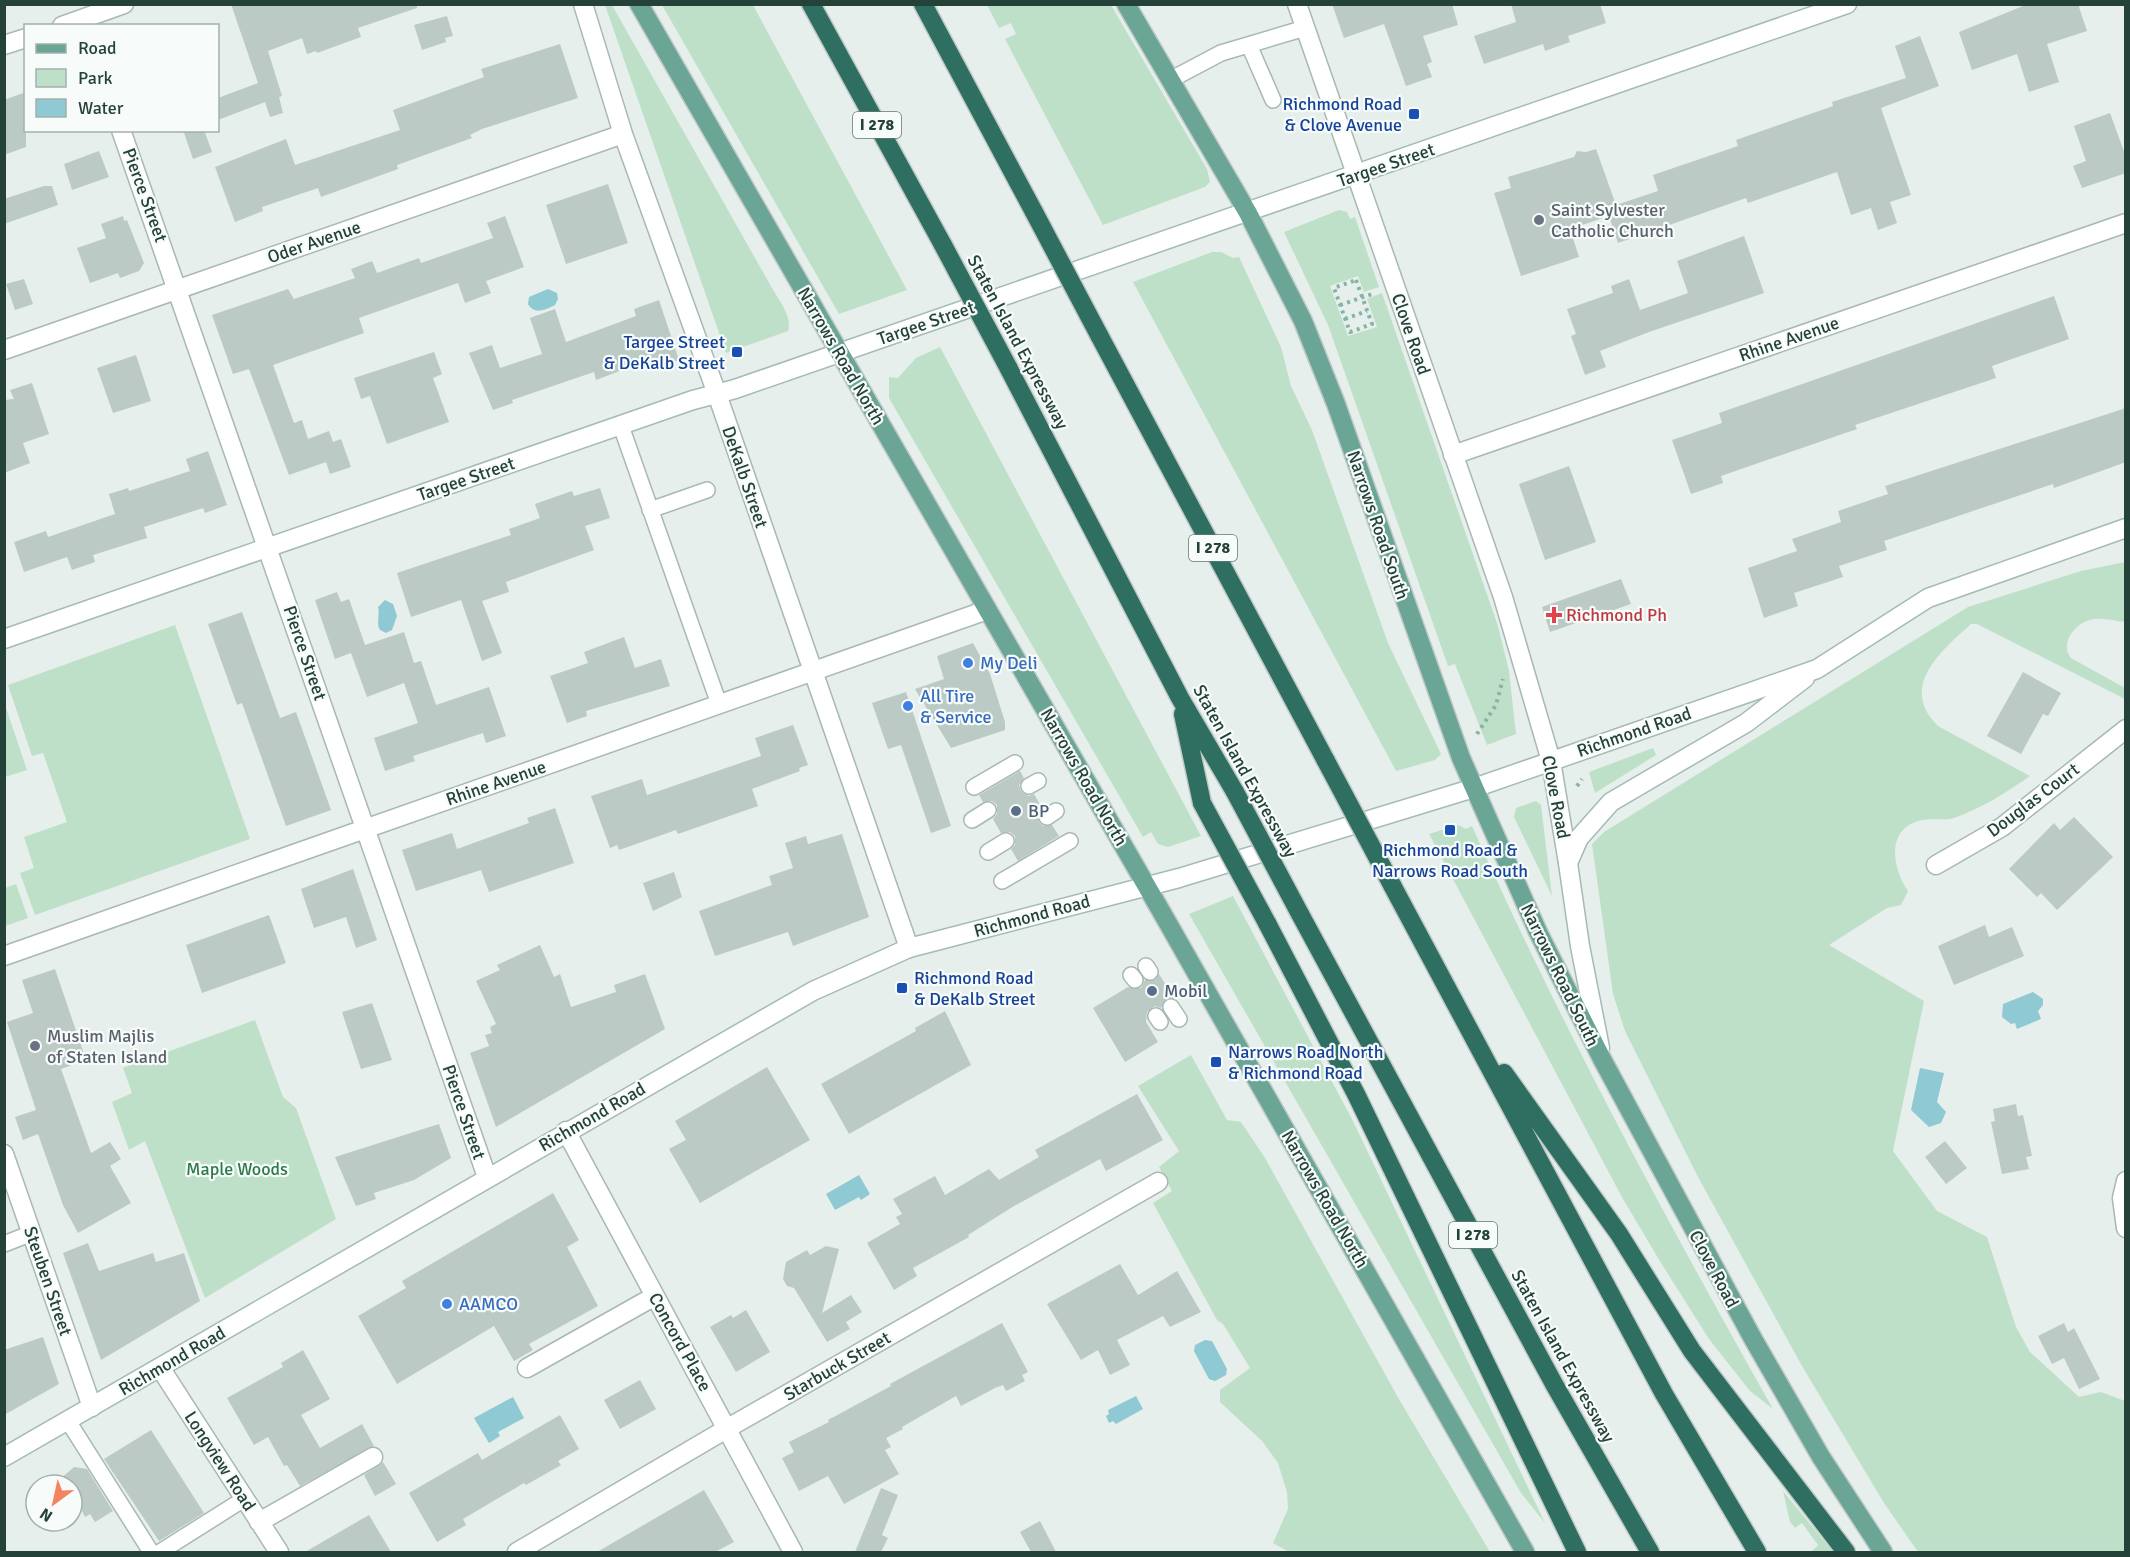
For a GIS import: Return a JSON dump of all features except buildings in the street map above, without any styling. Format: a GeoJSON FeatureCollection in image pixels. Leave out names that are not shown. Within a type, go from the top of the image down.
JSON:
{"type":"FeatureCollection","features":[{"type":"Feature","properties":{"kind":"highway","name":"Staten Island Expressway"},"geometry":{"type":"LineString","coordinates":[[812,4],[1008,367],[1180,698],[1235,792],[1554,1384],[1650,1552]]}},
{"type":"Feature","properties":{"kind":"highway","name":"I 278"},"geometry":{"type":"LineString","coordinates":[[923,4],[1659,1384],[1757,1552]]}},
{"type":"Feature","properties":{"kind":"highway"},"geometry":{"type":"LineString","coordinates":[[1180,698],[1202,803],[1356,1094],[1577,1552]]}},
{"type":"Feature","properties":{"kind":"highway"},"geometry":{"type":"LineString","coordinates":[[1460,1012],[1619,1234],[1692,1351],[1846,1552]]}},
{"type":"Feature","properties":{"kind":"main road","name":"Narrows Road North"},"geometry":{"type":"LineString","coordinates":[[639,4],[1146,886],[1525,1552]]}},
{"type":"Feature","properties":{"kind":"main road","name":"Narrows Road South"},"geometry":{"type":"LineString","coordinates":[[1126,4],[1248,213],[1287,286],[1320,361],[1425,661],[1474,788],[1523,901],[1602,1059]]}},
{"type":"Feature","properties":{"kind":"main road","name":"Clove Road"},"geometry":{"type":"LineString","coordinates":[[1602,1059],[1774,1377],[1821,1457],[1883,1552]]}},
{"type":"Feature","properties":{"kind":"street"},"geometry":{"type":"LineString","coordinates":[[66,24],[80,16],[124,4]]}},
{"type":"Feature","properties":{"kind":"street","name":"DeKalb Street"},"geometry":{"type":"LineString","coordinates":[[583,4],[623,134],[717,394],[909,948]]}},
{"type":"Feature","properties":{"kind":"street","name":"Clove Road"},"geometry":{"type":"LineString","coordinates":[[1297,4],[1503,597],[1551,761],[1580,946],[1602,1059]]}},
{"type":"Feature","properties":{"kind":"street","name":"Targee Street"},"geometry":{"type":"LineString","coordinates":[[4,639],[1248,213],[1847,4]]}},
{"type":"Feature","properties":{"kind":"street"},"geometry":{"type":"LineString","coordinates":[[4,45],[24,39]]}},
{"type":"Feature","properties":{"kind":"street","name":"Pierce Street"},"geometry":{"type":"LineString","coordinates":[[122,132],[179,289],[487,1177]]}},
{"type":"Feature","properties":{"kind":"street","name":"Oder Avenue"},"geometry":{"type":"LineString","coordinates":[[4,350],[623,134]]}},
{"type":"Feature","properties":{"kind":"street","name":"Rhine Avenue"},"geometry":{"type":"LineString","coordinates":[[1453,455],[2126,223]]}},
{"type":"Feature","properties":{"kind":"street","name":"Richmond Road"},"geometry":{"type":"LineString","coordinates":[[4,1457],[161,1369],[566,1131],[813,991],[909,948],[1146,886],[1474,788],[1817,669],[1928,598],[2124,529]]}},
{"type":"Feature","properties":{"kind":"street","name":"Rhine Avenue"},"geometry":{"type":"LineString","coordinates":[[4,956],[987,610]]}},
{"type":"Feature","properties":{"kind":"street"},"geometry":{"type":"LineString","coordinates":[[1568,862],[1586,828],[1611,802],[1746,723],[1817,669]]}},
{"type":"Feature","properties":{"kind":"street","name":"Douglas Court"},"geometry":{"type":"LineString","coordinates":[[1936,865],[2002,827],[2126,729]]}},
{"type":"Feature","properties":{"kind":"street","name":"Concord Place"},"geometry":{"type":"LineString","coordinates":[[566,1131],[793,1552]]}},
{"type":"Feature","properties":{"kind":"street","name":"Steuben Street"},"geometry":{"type":"LineString","coordinates":[[4,1154],[92,1407]]}},
{"type":"Feature","properties":{"kind":"street"},"geometry":{"type":"LineString","coordinates":[[2126,1181],[2122,1198],[2126,1228]]}},
{"type":"Feature","properties":{"kind":"street","name":"Starbuck Street"},"geometry":{"type":"LineString","coordinates":[[517,1552],[728,1428],[1158,1182]]}},
{"type":"Feature","properties":{"kind":"street"},"geometry":{"type":"LineString","coordinates":[[527,1368],[655,1296]]}},
{"type":"Feature","properties":{"kind":"street","name":"Longview Road"},"geometry":{"type":"LineString","coordinates":[[161,1369],[279,1552]]}},
{"type":"Feature","properties":{"kind":"street"},"geometry":{"type":"LineString","coordinates":[[259,1522],[373,1457]]}},
{"type":"Feature","properties":{"kind":"lane"},"geometry":{"type":"LineString","coordinates":[[1170,80],[1221,53],[1305,28]]}},
{"type":"Feature","properties":{"kind":"lane"},"geometry":{"type":"LineString","coordinates":[[1248,45],[1273,100]]}},
{"type":"Feature","properties":{"kind":"lane"},"geometry":{"type":"LineString","coordinates":[[621,426],[719,704]]}},
{"type":"Feature","properties":{"kind":"lane"},"geometry":{"type":"LineString","coordinates":[[650,510],[707,490]]}},
{"type":"Feature","properties":{"kind":"lane"},"geometry":{"type":"LineString","coordinates":[[974,787],[1015,763]]}},
{"type":"Feature","properties":{"kind":"lane"},"geometry":{"type":"LineString","coordinates":[[972,820],[988,810]]}},
{"type":"Feature","properties":{"kind":"lane"},"geometry":{"type":"LineString","coordinates":[[988,852],[1006,841]]}},
{"type":"Feature","properties":{"kind":"lane"},"geometry":{"type":"LineString","coordinates":[[1002,881],[1070,841]]}},
{"type":"Feature","properties":{"kind":"lane"},"geometry":{"type":"LineString","coordinates":[[4,1244],[32,1233]]}},
{"type":"Feature","properties":{"kind":"lane"},"geometry":{"type":"LineString","coordinates":[[68,1421],[151,1552]]}},
{"type":"Feature","properties":{"kind":"lane"},"geometry":{"type":"LineString","coordinates":[[160,1552],[244,1498]]}},
{"type":"Feature","properties":{"kind":"path"},"geometry":{"type":"LineString","coordinates":[[1356,280],[1362,297],[1372,324],[1350,332],[1334,288],[1356,280]]}},
{"type":"Feature","properties":{"kind":"path"},"geometry":{"type":"LineString","coordinates":[[1340,305],[1381,291]]}},
{"type":"Feature","properties":{"kind":"path"},"geometry":{"type":"LineString","coordinates":[[1345,319],[1367,311]]}},
{"type":"Feature","properties":{"kind":"path"},"geometry":{"type":"LineString","coordinates":[[1477,734],[1496,705],[1504,677]]}},
{"type":"Feature","properties":{"kind":"path"},"geometry":{"type":"LineString","coordinates":[[1576,786],[1582,779]]}},
{"type":"Feature","properties":{"kind":"green space"},"geometry":{"type":"Polygon","coordinates":[[[605,5],[612,5],[781,303],[789,320],[788,331],[726,353],[605,5]]]}},
{"type":"Feature","properties":{"kind":"green space"},"geometry":{"type":"Polygon","coordinates":[[[662,5],[753,5],[907,290],[839,314],[662,5]]]}},
{"type":"Feature","properties":{"kind":"green space"},"geometry":{"type":"Polygon","coordinates":[[[987,5],[1111,5],[1207,169],[1210,182],[1205,187],[1103,225],[1005,39],[1016,34],[1011,23],[999,28],[987,5]]]}},
{"type":"Feature","properties":{"kind":"green space"},"geometry":{"type":"Polygon","coordinates":[[[1339,210],[1347,212],[1350,219],[1355,217],[1379,287],[1364,292],[1358,276],[1330,286],[1348,336],[1377,327],[1367,299],[1382,293],[1498,626],[1509,671],[1516,734],[1487,745],[1455,664],[1448,666],[1328,325],[1284,232],[1339,210]]]}},
{"type":"Feature","properties":{"kind":"green space"},"geometry":{"type":"Polygon","coordinates":[[[1212,252],[1221,252],[1233,258],[1239,257],[1281,347],[1291,386],[1312,430],[1388,643],[1441,754],[1435,760],[1396,771],[1133,282],[1212,252]]]}},
{"type":"Feature","properties":{"kind":"green space"},"geometry":{"type":"Polygon","coordinates":[[[940,347],[1201,836],[1168,847],[1158,844],[1151,832],[1143,837],[889,398],[889,377],[898,378],[916,358],[940,347]]]}},
{"type":"Feature","properties":{"kind":"green space"},"geometry":{"type":"Polygon","coordinates":[[[2125,562],[2125,622],[2101,619],[2082,623],[2073,631],[2067,647],[2071,658],[2125,688],[2125,699],[1977,624],[1971,624],[1937,658],[1928,670],[1923,684],[1922,697],[1927,712],[1938,726],[2030,776],[1993,800],[1964,814],[1950,819],[1922,820],[1910,824],[1902,831],[1895,850],[1898,871],[1908,891],[1901,905],[1887,908],[1829,945],[1924,1001],[1893,1151],[1937,1211],[1987,1237],[2016,1327],[2030,1352],[2079,1397],[2101,1392],[2125,1401],[2125,1552],[1918,1552],[1884,1503],[1802,1366],[1698,1177],[1625,1031],[1613,994],[1592,844],[1604,832],[1968,607],[2081,571],[2125,562]]]}},
{"type":"Feature","properties":{"kind":"green space"},"geometry":{"type":"Polygon","coordinates":[[[175,625],[250,839],[35,915],[20,873],[34,868],[24,837],[67,822],[43,753],[32,756],[8,685],[175,625]]]}},
{"type":"Feature","properties":{"kind":"green space"},"geometry":{"type":"Polygon","coordinates":[[[5,705],[27,770],[4,777],[5,705]]]}},
{"type":"Feature","properties":{"kind":"green space"},"geometry":{"type":"Polygon","coordinates":[[[1653,748],[1656,755],[1595,793],[1589,772],[1653,748]]]}},
{"type":"Feature","properties":{"kind":"green space"},"geometry":{"type":"Polygon","coordinates":[[[1536,801],[1541,805],[1552,896],[1514,817],[1516,808],[1536,801]]]}},
{"type":"Feature","properties":{"kind":"green space"},"geometry":{"type":"Polygon","coordinates":[[[1458,825],[1466,829],[1472,826],[1578,1048],[1693,1266],[1773,1409],[1750,1391],[1709,1339],[1623,1199],[1429,834],[1458,825]]]}},
{"type":"Feature","properties":{"kind":"green space"},"geometry":{"type":"Polygon","coordinates":[[[16,884],[28,918],[5,926],[5,888],[16,884]]]}},
{"type":"Feature","properties":{"kind":"green space"},"geometry":{"type":"Polygon","coordinates":[[[1233,896],[1353,1121],[1545,1523],[1521,1493],[1189,914],[1233,896]]]}},
{"type":"Feature","properties":{"kind":"green space","name":"Maple Woods"},"geometry":{"type":"Polygon","coordinates":[[[255,1020],[283,1097],[296,1108],[336,1219],[205,1298],[145,1141],[129,1150],[112,1102],[132,1093],[123,1068],[255,1020]]]}},
{"type":"Feature","properties":{"kind":"green space"},"geometry":{"type":"Polygon","coordinates":[[[1191,1055],[1227,1120],[1241,1122],[1265,1158],[1400,1401],[1490,1552],[1289,1552],[1273,1543],[1288,1509],[1287,1492],[1278,1463],[1262,1441],[1220,1402],[1220,1390],[1250,1368],[1223,1324],[1217,1320],[1153,1203],[1172,1191],[1159,1167],[1179,1151],[1138,1086],[1191,1055]]]}},
{"type":"Feature","properties":{"kind":"green space"},"geometry":{"type":"Polygon","coordinates":[[[1783,1491],[1833,1552],[1811,1552],[1818,1545],[1802,1523],[1795,1528],[1790,1522],[1783,1491]]]}},
{"type":"Feature","properties":{"kind":"water"},"geometry":{"type":"Polygon","coordinates":[[[548,289],[557,293],[558,299],[555,305],[540,311],[533,310],[528,304],[529,297],[548,289]]]}},
{"type":"Feature","properties":{"kind":"water"},"geometry":{"type":"Polygon","coordinates":[[[385,600],[393,604],[397,616],[392,630],[386,633],[380,630],[378,622],[378,607],[385,600]]]}},
{"type":"Feature","properties":{"kind":"water"},"geometry":{"type":"Polygon","coordinates":[[[2033,992],[2043,999],[2043,1005],[2038,1011],[2041,1019],[2017,1029],[2015,1023],[2011,1024],[2002,1017],[2003,1004],[2033,992]]]}},
{"type":"Feature","properties":{"kind":"water"},"geometry":{"type":"Polygon","coordinates":[[[1920,1068],[1944,1073],[1937,1102],[1946,1112],[1941,1123],[1929,1127],[1911,1110],[1920,1068]]]}},
{"type":"Feature","properties":{"kind":"water"},"geometry":{"type":"Polygon","coordinates":[[[859,1175],[870,1194],[861,1200],[859,1197],[835,1210],[826,1194],[859,1175]]]}},
{"type":"Feature","properties":{"kind":"water"},"geometry":{"type":"Polygon","coordinates":[[[1205,1340],[1212,1341],[1227,1369],[1226,1375],[1215,1381],[1209,1379],[1194,1351],[1195,1345],[1205,1340]]]}},
{"type":"Feature","properties":{"kind":"water"},"geometry":{"type":"Polygon","coordinates":[[[1136,1396],[1143,1409],[1116,1424],[1113,1421],[1109,1423],[1106,1416],[1109,1414],[1108,1410],[1136,1396]]]}},
{"type":"Feature","properties":{"kind":"water"},"geometry":{"type":"Polygon","coordinates":[[[513,1397],[524,1418],[498,1432],[500,1436],[489,1443],[474,1418],[513,1397]]]}},
{"type":"Feature","properties":{"kind":"place","name":"Richmond Road & Clove Avenue"},"geometry":{"type":"Point","coordinates":[1414,114]}},
{"type":"Feature","properties":{"kind":"place","name":"Saint Sylvester Catholic Church"},"geometry":{"type":"Point","coordinates":[1539,220]}},
{"type":"Feature","properties":{"kind":"place","name":"Targee Street & DeKalb Street"},"geometry":{"type":"Point","coordinates":[737,352]}},
{"type":"Feature","properties":{"kind":"place","name":"Richmond Ph"},"geometry":{"type":"Point","coordinates":[1554,615]}},
{"type":"Feature","properties":{"kind":"place","name":"My Deli"},"geometry":{"type":"Point","coordinates":[968,663]}},
{"type":"Feature","properties":{"kind":"place","name":"All Tire & Service"},"geometry":{"type":"Point","coordinates":[908,706]}},
{"type":"Feature","properties":{"kind":"place","name":"BP"},"geometry":{"type":"Point","coordinates":[1016,811]}},
{"type":"Feature","properties":{"kind":"place","name":"Richmond Road & Narrows Road South"},"geometry":{"type":"Point","coordinates":[1450,830]}},
{"type":"Feature","properties":{"kind":"place","name":"Richmond Road & DeKalb Street"},"geometry":{"type":"Point","coordinates":[902,988]}},
{"type":"Feature","properties":{"kind":"place","name":"Mobil"},"geometry":{"type":"Point","coordinates":[1152,991]}},
{"type":"Feature","properties":{"kind":"place","name":"Muslim Majlis of Staten Island"},"geometry":{"type":"Point","coordinates":[35,1046]}},
{"type":"Feature","properties":{"kind":"place","name":"Narrows Road North & Richmond Road"},"geometry":{"type":"Point","coordinates":[1216,1062]}},
{"type":"Feature","properties":{"kind":"place","name":"AAMCO"},"geometry":{"type":"Point","coordinates":[447,1304]}}]}
